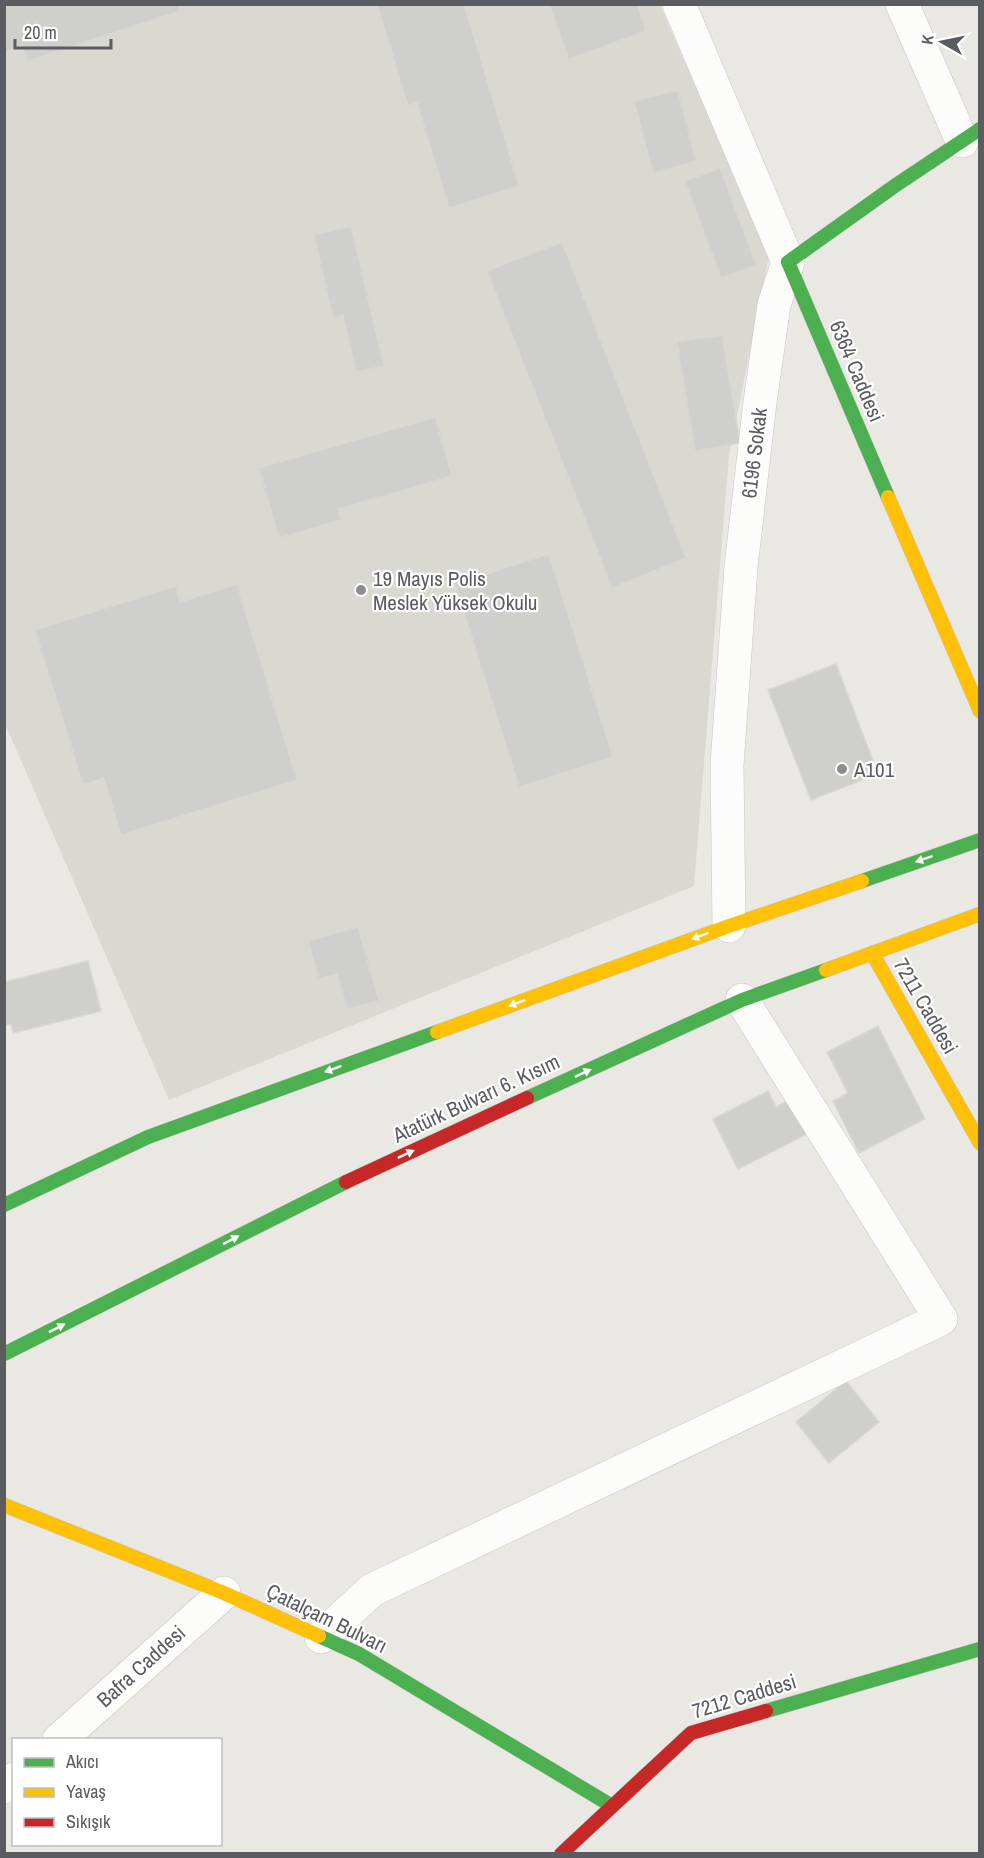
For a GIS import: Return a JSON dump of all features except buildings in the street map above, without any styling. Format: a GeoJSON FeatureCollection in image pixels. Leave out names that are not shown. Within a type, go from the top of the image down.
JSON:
{"type":"FeatureCollection","features":[{"type":"Feature","properties":{"kind":"main road"},"geometry":{"type":"LineString","coordinates":[[788,262],[971,135]]}},
{"type":"Feature","properties":{"kind":"main road","name":"6364 Caddesi"},"geometry":{"type":"LineString","coordinates":[[788,262],[980,711]]}},
{"type":"Feature","properties":{"kind":"main road"},"geometry":{"type":"LineString","coordinates":[[4,1205],[148,1137],[729,926],[980,840]]}},
{"type":"Feature","properties":{"kind":"main road","name":"Atatürk Bulvarı 6. Kısım"},"geometry":{"type":"LineString","coordinates":[[4,1354],[351,1179],[742,1000],[980,914]]}},
{"type":"Feature","properties":{"kind":"main road","name":"7211 Caddesi"},"geometry":{"type":"LineString","coordinates":[[872,953],[980,1143]]}},
{"type":"Feature","properties":{"kind":"main road","name":"Çatalçam Bulvarı"},"geometry":{"type":"LineString","coordinates":[[4,1505],[224,1593],[359,1654],[612,1806]]}},
{"type":"Feature","properties":{"kind":"main road","name":"7212 Caddesi"},"geometry":{"type":"LineString","coordinates":[[561,1854],[691,1733],[980,1649]]}},
{"type":"Feature","properties":{"kind":"street"},"geometry":{"type":"LineString","coordinates":[[679,4],[788,262]]}},
{"type":"Feature","properties":{"kind":"street"},"geometry":{"type":"LineString","coordinates":[[902,4],[971,135]]}},
{"type":"Feature","properties":{"kind":"street","name":"6196 Sokak"},"geometry":{"type":"LineString","coordinates":[[729,926],[727,765],[741,567],[774,305],[788,262]]}},
{"type":"Feature","properties":{"kind":"street"},"geometry":{"type":"LineString","coordinates":[[321,1637],[372,1590],[941,1319],[742,1000]]}},
{"type":"Feature","properties":{"kind":"street","name":"Bafra Caddesi"},"geometry":{"type":"LineString","coordinates":[[60,1738],[224,1593]]}},
{"type":"Feature","properties":{"kind":"shaded area","name":"19 Mayıs Polis Meslek Yüksek Okulu"},"geometry":{"type":"Polygon","coordinates":[[[4,5],[660,5],[769,256],[729,455],[694,886],[169,1100],[5,724],[4,5]]]}},
{"type":"Feature","properties":{"kind":"traffic: fast"},"geometry":{"type":"LineString","coordinates":[[888,497],[788,262],[980,129]]}},
{"type":"Feature","properties":{"kind":"traffic: fast"},"geometry":{"type":"LineString","coordinates":[[862,881],[980,840]]}},
{"type":"Feature","properties":{"kind":"traffic: fast"},"geometry":{"type":"LineString","coordinates":[[527,1098],[742,1000],[826,970]]}},
{"type":"Feature","properties":{"kind":"traffic: fast"},"geometry":{"type":"LineString","coordinates":[[4,1205],[148,1137],[437,1032]]}},
{"type":"Feature","properties":{"kind":"traffic: fast"},"geometry":{"type":"LineString","coordinates":[[4,1354],[346,1182]]}},
{"type":"Feature","properties":{"kind":"traffic: fast"},"geometry":{"type":"LineString","coordinates":[[319,1636],[359,1654],[612,1806]]}},
{"type":"Feature","properties":{"kind":"traffic: fast"},"geometry":{"type":"LineString","coordinates":[[766,1711],[980,1649]]}},
{"type":"Feature","properties":{"kind":"traffic: slow"},"geometry":{"type":"LineString","coordinates":[[888,497],[980,711]]}},
{"type":"Feature","properties":{"kind":"traffic: slow"},"geometry":{"type":"LineString","coordinates":[[437,1032],[729,926],[862,881]]}},
{"type":"Feature","properties":{"kind":"traffic: slow"},"geometry":{"type":"LineString","coordinates":[[826,970],[980,914]]}},
{"type":"Feature","properties":{"kind":"traffic: slow"},"geometry":{"type":"LineString","coordinates":[[872,953],[980,1143]]}},
{"type":"Feature","properties":{"kind":"traffic: slow"},"geometry":{"type":"LineString","coordinates":[[4,1505],[224,1593],[319,1636]]}},
{"type":"Feature","properties":{"kind":"traffic: jam"},"geometry":{"type":"LineString","coordinates":[[346,1182],[527,1098]]}},
{"type":"Feature","properties":{"kind":"traffic: jam"},"geometry":{"type":"LineString","coordinates":[[561,1854],[691,1733],[766,1711]]}},
{"type":"Feature","properties":{"kind":"place","name":"19 Mayıs Polis Meslek Yüksek Okulu"},"geometry":{"type":"Point","coordinates":[361,590]}},
{"type":"Feature","properties":{"kind":"place","name":"A101"},"geometry":{"type":"Point","coordinates":[842,769]}}]}
